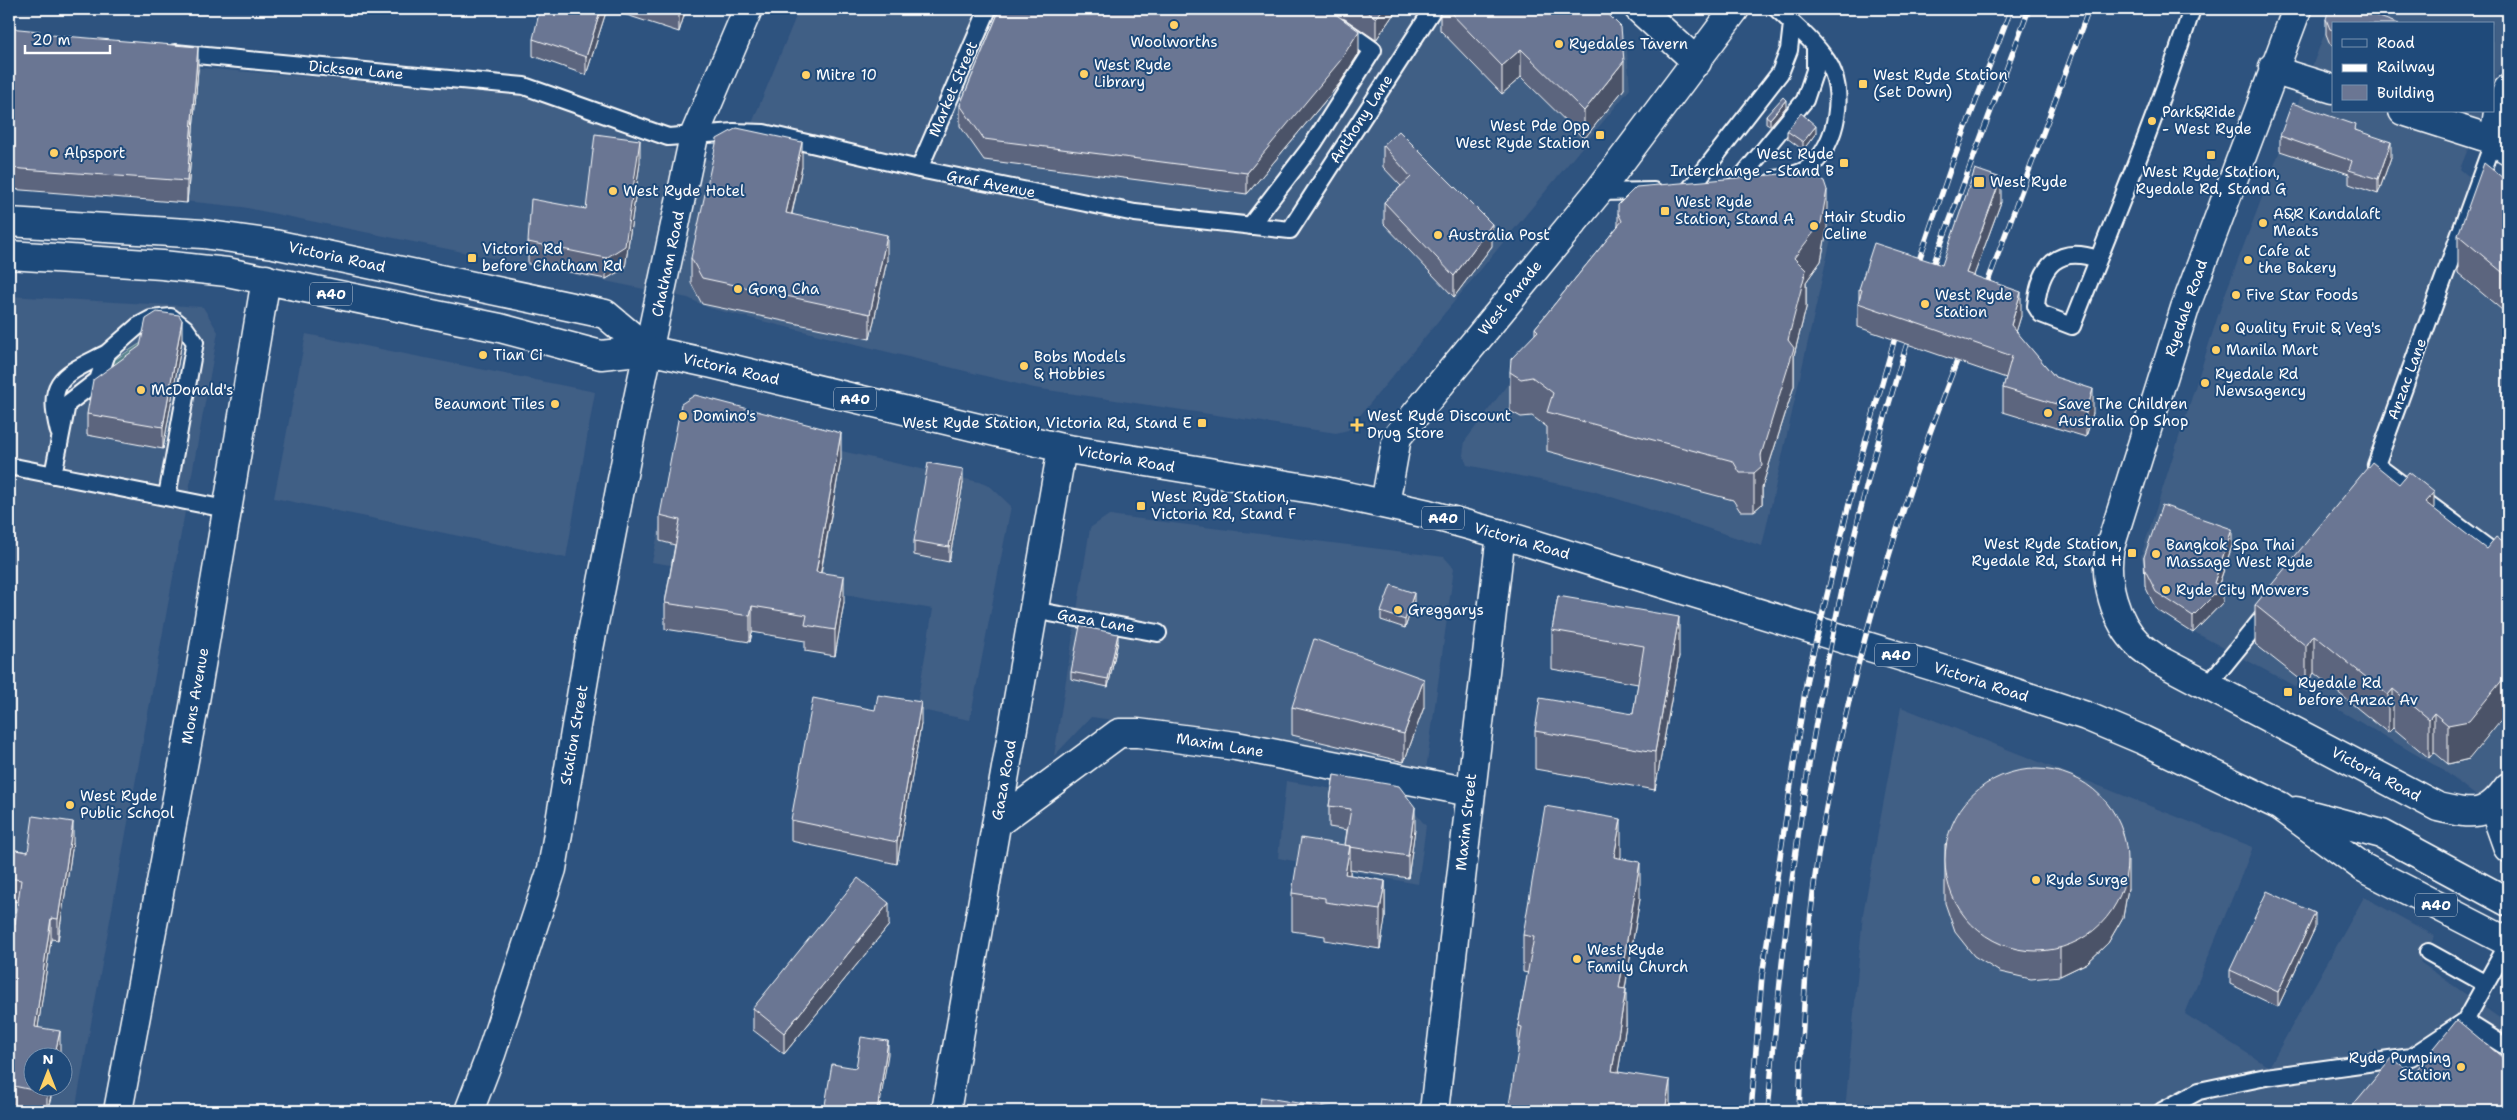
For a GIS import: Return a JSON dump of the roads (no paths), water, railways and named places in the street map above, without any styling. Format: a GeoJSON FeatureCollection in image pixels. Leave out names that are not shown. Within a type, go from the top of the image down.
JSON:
{"type":"FeatureCollection","features":[{"type":"Feature","properties":{"kind":"main road","name":"Chatham Road"},"geometry":{"type":"LineString","coordinates":[[648,350],[664,284],[694,136],[748,9]]}},
{"type":"Feature","properties":{"kind":"main road"},"geometry":{"type":"LineString","coordinates":[[1639,9],[1697,62]]}},
{"type":"Feature","properties":{"kind":"main road","name":"West Parade"},"geometry":{"type":"LineString","coordinates":[[1385,504],[1397,437],[1598,192],[1735,9]]}},
{"type":"Feature","properties":{"kind":"main road","name":"Ryedale Road"},"geometry":{"type":"LineString","coordinates":[[2119,613],[2108,575],[2107,561],[2110,547],[2185,308],[2273,67],[2297,9]]}},
{"type":"Feature","properties":{"kind":"main road"},"geometry":{"type":"LineString","coordinates":[[2273,67],[2288,75],[2332,89]]}},
{"type":"Feature","properties":{"kind":"main road"},"geometry":{"type":"LineString","coordinates":[[2406,112],[2501,145],[2498,112],[2508,89]]}},
{"type":"Feature","properties":{"kind":"main road","name":"Victoria Road"},"geometry":{"type":"LineString","coordinates":[[9,222],[203,234],[274,244],[604,314],[648,350]]}},
{"type":"Feature","properties":{"kind":"main road","name":"Victoria Road"},"geometry":{"type":"LineString","coordinates":[[9,255],[185,267],[266,279],[500,328],[601,356],[648,350],[708,362],[1062,448],[1324,491],[1385,504],[1501,534],[1958,674],[2086,716],[2143,740],[2280,806],[2382,834],[2508,902]]}},
{"type":"Feature","properties":{"kind":"main road","name":"Mons Avenue"},"geometry":{"type":"LineString","coordinates":[[118,1111],[192,717],[266,279]]}},
{"type":"Feature","properties":{"kind":"main road","name":"Station Street"},"geometry":{"type":"LineString","coordinates":[[469,1111],[491,1054],[552,869],[589,648],[648,350]]}},
{"type":"Feature","properties":{"kind":"main road","name":"Gaza Road"},"geometry":{"type":"LineString","coordinates":[[946,1111],[1062,448]]}},
{"type":"Feature","properties":{"kind":"main road","name":"Maxim Street"},"geometry":{"type":"LineString","coordinates":[[1434,1111],[1501,534]]}},
{"type":"Feature","properties":{"kind":"main road","name":"Victoria Road"},"geometry":{"type":"LineString","coordinates":[[2119,613],[2126,629],[2138,644],[2157,659],[2438,807],[2464,813],[2484,812],[2501,796]]}},
{"type":"Feature","properties":{"kind":"main road","name":"Maxim Lane"},"geometry":{"type":"LineString","coordinates":[[996,824],[1119,733],[1138,733],[1236,746],[1470,792]]}},
{"type":"Feature","properties":{"kind":"main road"},"geometry":{"type":"LineString","coordinates":[[2501,796],[2508,848]]}},
{"type":"Feature","properties":{"kind":"main road","name":"Victoria Road"},"geometry":{"type":"LineString","coordinates":[[2280,806],[2364,868],[2508,943]]}},
{"type":"Feature","properties":{"kind":"lane","name":"Market Street"},"geometry":{"type":"LineString","coordinates":[[919,169],[988,9]]}},
{"type":"Feature","properties":{"kind":"lane","name":"Anthony Lane"},"geometry":{"type":"LineString","coordinates":[[1290,230],[1433,9]]}},
{"type":"Feature","properties":{"kind":"lane"},"geometry":{"type":"LineString","coordinates":[[1598,192],[1735,185],[1788,176],[1809,168],[1822,156],[1831,136],[1836,113],[1837,95],[1835,79],[1828,62],[1816,46],[1777,9]]}},
{"type":"Feature","properties":{"kind":"lane"},"geometry":{"type":"LineString","coordinates":[[2098,259],[2073,253],[2060,256],[2050,263],[2037,294],[2036,306],[2041,314],[2072,326],[2175,61],[2192,9]]}},
{"type":"Feature","properties":{"kind":"lane"},"geometry":{"type":"LineString","coordinates":[[1678,189],[1780,73],[1789,50],[1792,24]]}},
{"type":"Feature","properties":{"kind":"lane"},"geometry":{"type":"LineString","coordinates":[[1250,226],[1313,144],[1373,50],[1340,27]]}},
{"type":"Feature","properties":{"kind":"lane"},"geometry":{"type":"LineString","coordinates":[[1735,185],[1805,100],[1815,70],[1816,46]]}},
{"type":"Feature","properties":{"kind":"lane","name":"Dickson Lane"},"geometry":{"type":"LineString","coordinates":[[157,52],[524,86],[668,137],[694,136]]}},
{"type":"Feature","properties":{"kind":"lane","name":"Graf Avenue"},"geometry":{"type":"LineString","coordinates":[[694,136],[734,132],[764,134],[919,169],[1135,213],[1290,230]]}},
{"type":"Feature","properties":{"kind":"lane","name":"Anzac Lane"},"geometry":{"type":"LineString","coordinates":[[2501,145],[2374,472],[2508,563]]}},
{"type":"Feature","properties":{"kind":"lane"},"geometry":{"type":"LineString","coordinates":[[60,437],[53,409],[58,385],[69,372],[107,353],[138,326],[151,319],[171,317],[185,328],[195,342],[168,496]]}},
{"type":"Feature","properties":{"kind":"lane"},"geometry":{"type":"LineString","coordinates":[[53,474],[67,404],[98,380],[107,353]]}},
{"type":"Feature","properties":{"kind":"lane"},"geometry":{"type":"LineString","coordinates":[[9,466],[226,509]]}},
{"type":"Feature","properties":{"kind":"lane"},"geometry":{"type":"LineString","coordinates":[[2208,685],[2278,600]]}},
{"type":"Feature","properties":{"kind":"lane","name":"Gaza Lane"},"geometry":{"type":"LineString","coordinates":[[1033,610],[1158,632]]}},
{"type":"Feature","properties":{"kind":"lane"},"geometry":{"type":"LineString","coordinates":[[2162,1111],[2199,1091],[2266,1077],[2411,1057],[2464,1021],[2508,943]]}},
{"type":"Feature","properties":{"kind":"lane"},"geometry":{"type":"LineString","coordinates":[[2428,952],[2486,984]]}},
{"type":"Feature","properties":{"kind":"lane"},"geometry":{"type":"LineString","coordinates":[[2464,1021],[2508,1048]]}},
{"type":"Feature","properties":{"kind":"railway"},"geometry":{"type":"LineString","coordinates":[[1915,272],[1952,164],[2011,9]]}},
{"type":"Feature","properties":{"kind":"railway"},"geometry":{"type":"LineString","coordinates":[[1929,276],[2029,9]]}},
{"type":"Feature","properties":{"kind":"railway"},"geometry":{"type":"LineString","coordinates":[[1984,292],[2089,9]]}},
{"type":"Feature","properties":{"kind":"railway"},"geometry":{"type":"LineString","coordinates":[[1751,1111],[1762,976],[1807,678],[1856,475],[1898,327]]}},
{"type":"Feature","properties":{"kind":"railway"},"geometry":{"type":"LineString","coordinates":[[1768,1111],[1788,914],[1801,815],[1817,717],[1857,522],[1882,426],[1911,331]]}},
{"type":"Feature","properties":{"kind":"railway"},"geometry":{"type":"LineString","coordinates":[[1799,1111],[1806,974],[1812,905],[1821,836],[1833,774],[1862,650],[1879,588],[1918,467],[1962,348]]}},
{"type":"Feature","properties":{"kind":"place","name":"Woolworths"},"geometry":{"type":"Point","coordinates":[1174,25]}},
{"type":"Feature","properties":{"kind":"place","name":"Ryedales Tavern"},"geometry":{"type":"Point","coordinates":[1559,44]}},
{"type":"Feature","properties":{"kind":"place","name":"West Ryde Library"},"geometry":{"type":"Point","coordinates":[1084,74]}},
{"type":"Feature","properties":{"kind":"place","name":"Mitre 10"},"geometry":{"type":"Point","coordinates":[806,75]}},
{"type":"Feature","properties":{"kind":"place","name":"West Ryde Station (Set Down)"},"geometry":{"type":"Point","coordinates":[1863,84]}},
{"type":"Feature","properties":{"kind":"place","name":"Park&Ride - West Ryde"},"geometry":{"type":"Point","coordinates":[2152,121]}},
{"type":"Feature","properties":{"kind":"place","name":"West Pde Opp West Ryde Station"},"geometry":{"type":"Point","coordinates":[1600,135]}},
{"type":"Feature","properties":{"kind":"place","name":"Alpsport"},"geometry":{"type":"Point","coordinates":[54,153]}},
{"type":"Feature","properties":{"kind":"place","name":"West Ryde Station, Ryedale Rd, Stand G"},"geometry":{"type":"Point","coordinates":[2211,155]}},
{"type":"Feature","properties":{"kind":"place","name":"West Ryde Interchange - Stand B"},"geometry":{"type":"Point","coordinates":[1844,163]}},
{"type":"Feature","properties":{"kind":"place","name":"West Ryde"},"geometry":{"type":"Point","coordinates":[1979,182]}},
{"type":"Feature","properties":{"kind":"place","name":"West Ryde Hotel"},"geometry":{"type":"Point","coordinates":[613,191]}},
{"type":"Feature","properties":{"kind":"place","name":"West Ryde Station, Stand A"},"geometry":{"type":"Point","coordinates":[1665,211]}},
{"type":"Feature","properties":{"kind":"place","name":"A&R Kandalaft Meats"},"geometry":{"type":"Point","coordinates":[2263,223]}},
{"type":"Feature","properties":{"kind":"place","name":"Hair Studio Celine"},"geometry":{"type":"Point","coordinates":[1814,226]}},
{"type":"Feature","properties":{"kind":"place","name":"Australia Post"},"geometry":{"type":"Point","coordinates":[1438,235]}},
{"type":"Feature","properties":{"kind":"place","name":"Victoria Rd before Chatham Rd"},"geometry":{"type":"Point","coordinates":[472,258]}},
{"type":"Feature","properties":{"kind":"place","name":"Cafe at the Bakery"},"geometry":{"type":"Point","coordinates":[2248,260]}},
{"type":"Feature","properties":{"kind":"place","name":"Gong Cha"},"geometry":{"type":"Point","coordinates":[738,289]}},
{"type":"Feature","properties":{"kind":"place","name":"Five Star Foods"},"geometry":{"type":"Point","coordinates":[2236,295]}},
{"type":"Feature","properties":{"kind":"place","name":"West Ryde Station"},"geometry":{"type":"Point","coordinates":[1925,304]}},
{"type":"Feature","properties":{"kind":"place","name":"Quality Fruit & Veg's"},"geometry":{"type":"Point","coordinates":[2225,328]}},
{"type":"Feature","properties":{"kind":"place","name":"Manila Mart"},"geometry":{"type":"Point","coordinates":[2216,350]}},
{"type":"Feature","properties":{"kind":"place","name":"Tian Ci"},"geometry":{"type":"Point","coordinates":[483,355]}},
{"type":"Feature","properties":{"kind":"place","name":"Bobs Models & Hobbies"},"geometry":{"type":"Point","coordinates":[1024,366]}},
{"type":"Feature","properties":{"kind":"place","name":"Ryedale Rd Newsagency"},"geometry":{"type":"Point","coordinates":[2205,383]}},
{"type":"Feature","properties":{"kind":"place","name":"McDonald's"},"geometry":{"type":"Point","coordinates":[141,390]}},
{"type":"Feature","properties":{"kind":"place","name":"Beaumont Tiles"},"geometry":{"type":"Point","coordinates":[555,404]}},
{"type":"Feature","properties":{"kind":"place","name":"Save The Children Australia Op Shop"},"geometry":{"type":"Point","coordinates":[2048,413]}},
{"type":"Feature","properties":{"kind":"place","name":"Domino's"},"geometry":{"type":"Point","coordinates":[683,416]}},
{"type":"Feature","properties":{"kind":"place","name":"West Ryde Station, Victoria Rd, Stand E"},"geometry":{"type":"Point","coordinates":[1202,423]}},
{"type":"Feature","properties":{"kind":"place","name":"West Ryde Discount Drug Store"},"geometry":{"type":"Point","coordinates":[1357,425]}},
{"type":"Feature","properties":{"kind":"place","name":"West Ryde Station, Victoria Rd, Stand F"},"geometry":{"type":"Point","coordinates":[1141,506]}},
{"type":"Feature","properties":{"kind":"place","name":"West Ryde Station, Ryedale Rd, Stand H"},"geometry":{"type":"Point","coordinates":[2132,553]}},
{"type":"Feature","properties":{"kind":"place","name":"Bangkok Spa Thai Massage West Ryde"},"geometry":{"type":"Point","coordinates":[2156,554]}},
{"type":"Feature","properties":{"kind":"place","name":"Ryde City Mowers"},"geometry":{"type":"Point","coordinates":[2166,590]}},
{"type":"Feature","properties":{"kind":"place","name":"Greggarys"},"geometry":{"type":"Point","coordinates":[1398,610]}},
{"type":"Feature","properties":{"kind":"place","name":"Ryedale Rd before Anzac Av"},"geometry":{"type":"Point","coordinates":[2288,692]}},
{"type":"Feature","properties":{"kind":"place","name":"West Ryde Public School"},"geometry":{"type":"Point","coordinates":[70,805]}},
{"type":"Feature","properties":{"kind":"place","name":"Ryde Surge"},"geometry":{"type":"Point","coordinates":[2036,880]}},
{"type":"Feature","properties":{"kind":"place","name":"West Ryde Family Church"},"geometry":{"type":"Point","coordinates":[1577,959]}},
{"type":"Feature","properties":{"kind":"place","name":"Ryde Pumping Station"},"geometry":{"type":"Point","coordinates":[2461,1067]}}]}
